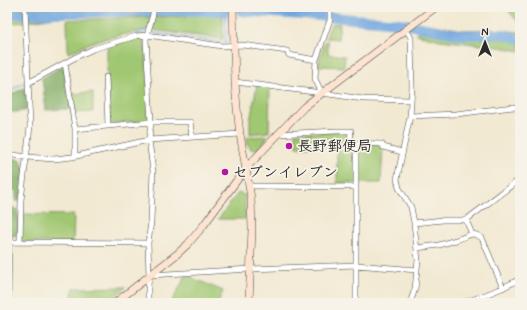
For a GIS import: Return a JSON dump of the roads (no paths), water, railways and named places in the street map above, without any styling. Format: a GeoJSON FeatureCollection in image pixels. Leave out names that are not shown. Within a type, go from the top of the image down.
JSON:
{"type":"FeatureCollection","features":[{"type":"Feature","properties":{"kind":"main road"},"geometry":{"type":"LineString","coordinates":[[233,7],[235,82],[240,134],[251,198],[252,229],[249,303]]}},
{"type":"Feature","properties":{"kind":"main road"},"geometry":{"type":"LineString","coordinates":[[115,303],[188,244],[246,168],[304,107],[436,7]]}},
{"type":"Feature","properties":{"kind":"street"},"geometry":{"type":"LineString","coordinates":[[20,242],[21,200],[30,127],[25,7]]}},
{"type":"Feature","properties":{"kind":"street"},"geometry":{"type":"LineString","coordinates":[[148,303],[148,244],[151,222],[153,170],[149,140],[151,122],[146,39],[153,14],[153,7]]}},
{"type":"Feature","properties":{"kind":"street"},"geometry":{"type":"LineString","coordinates":[[322,93],[315,78],[316,60],[330,20],[330,7]]}},
{"type":"Feature","properties":{"kind":"street"},"geometry":{"type":"LineString","coordinates":[[406,29],[411,38],[412,87],[410,116],[398,179],[399,188],[411,207],[417,248],[418,260],[415,288],[410,303]]}},
{"type":"Feature","properties":{"kind":"street"},"geometry":{"type":"LineString","coordinates":[[28,83],[93,49],[136,36],[147,35],[222,46],[243,45],[287,51],[289,54],[316,60]]}},
{"type":"Feature","properties":{"kind":"street"},"geometry":{"type":"LineString","coordinates":[[65,63],[75,128],[75,156]]}},
{"type":"Feature","properties":{"kind":"street"},"geometry":{"type":"LineString","coordinates":[[106,77],[108,126]]}},
{"type":"Feature","properties":{"kind":"street"},"geometry":{"type":"LineString","coordinates":[[235,82],[363,99],[411,100]]}},
{"type":"Feature","properties":{"kind":"street"},"geometry":{"type":"LineString","coordinates":[[410,116],[456,114],[513,107],[520,109]]}},
{"type":"Feature","properties":{"kind":"street"},"geometry":{"type":"LineString","coordinates":[[75,128],[151,122],[190,122],[192,137]]}},
{"type":"Feature","properties":{"kind":"street"},"geometry":{"type":"LineString","coordinates":[[278,134],[336,130],[351,131],[350,143],[382,144],[383,147],[402,152]]}},
{"type":"Feature","properties":{"kind":"street"},"geometry":{"type":"LineString","coordinates":[[7,154],[27,157],[54,158],[75,156],[149,140],[240,134]]}},
{"type":"Feature","properties":{"kind":"street"},"geometry":{"type":"LineString","coordinates":[[356,144],[356,303]]}},
{"type":"Feature","properties":{"kind":"street"},"geometry":{"type":"LineString","coordinates":[[414,223],[443,220],[466,220],[520,179]]}},
{"type":"Feature","properties":{"kind":"street"},"geometry":{"type":"LineString","coordinates":[[249,186],[356,186]]}},
{"type":"Feature","properties":{"kind":"street"},"geometry":{"type":"LineString","coordinates":[[466,220],[472,234]]}},
{"type":"Feature","properties":{"kind":"street"},"geometry":{"type":"LineString","coordinates":[[417,248],[439,245],[472,234],[477,235],[482,238],[503,288]]}},
{"type":"Feature","properties":{"kind":"street"},"geometry":{"type":"LineString","coordinates":[[8,303],[8,242],[148,244]]}},
{"type":"Feature","properties":{"kind":"street"},"geometry":{"type":"LineString","coordinates":[[149,275],[356,265],[417,270]]}},
{"type":"Feature","properties":{"kind":"street"},"geometry":{"type":"LineString","coordinates":[[462,303],[482,297],[520,279]]}},
{"type":"Feature","properties":{"kind":"street"},"geometry":{"type":"LineString","coordinates":[[482,297],[484,303]]}},
{"type":"Feature","properties":{"kind":"waterway"},"geometry":{"type":"LineString","coordinates":[[136,34],[146,31],[151,33],[226,43],[226,13],[217,11],[215,7]]}},
{"type":"Feature","properties":{"kind":"waterway"},"geometry":{"type":"LineString","coordinates":[[7,14],[225,11]]}},
{"type":"Feature","properties":{"kind":"waterway"},"geometry":{"type":"LineString","coordinates":[[241,11],[399,23],[462,35],[502,34],[520,39]]}},
{"type":"Feature","properties":{"kind":"waterway"},"geometry":{"type":"LineString","coordinates":[[84,50],[92,47]]}},
{"type":"Feature","properties":{"kind":"waterway"},"geometry":{"type":"LineString","coordinates":[[7,92],[26,82]]}},
{"type":"Feature","properties":{"kind":"place","name":"長野郵便局"},"geometry":{"type":"Point","coordinates":[289,146]}},
{"type":"Feature","properties":{"kind":"place","name":"セブンイレブン"},"geometry":{"type":"Point","coordinates":[225,172]}}]}
